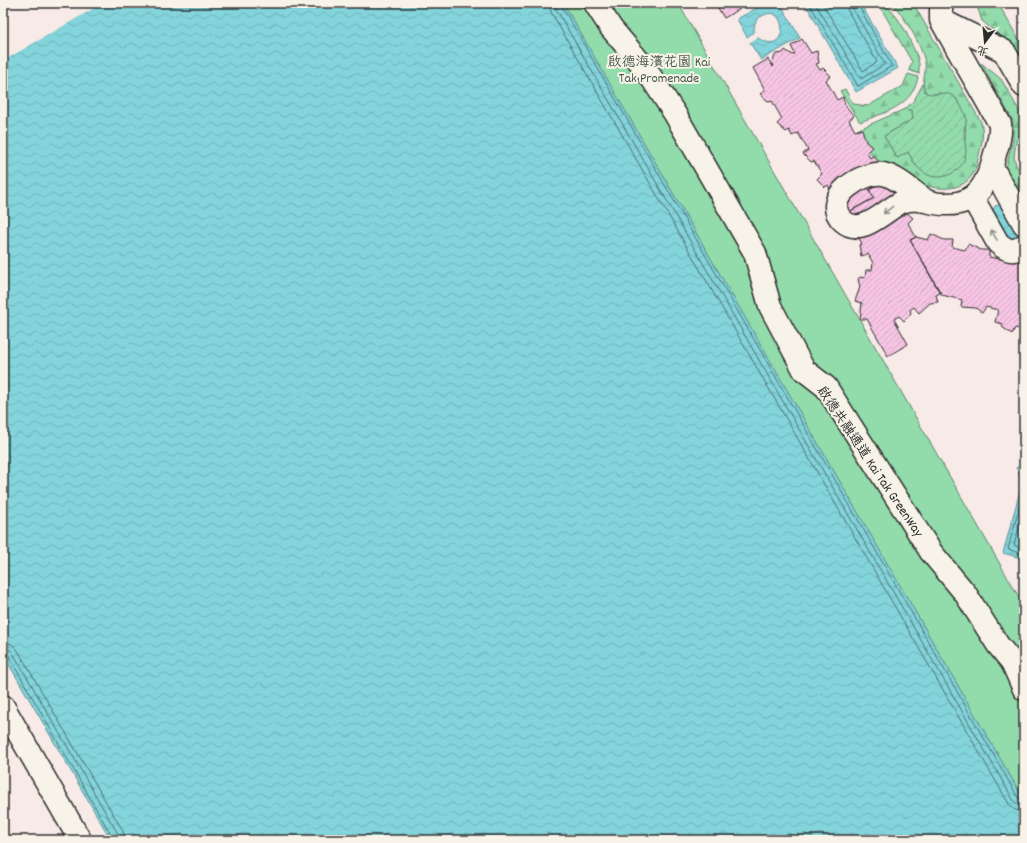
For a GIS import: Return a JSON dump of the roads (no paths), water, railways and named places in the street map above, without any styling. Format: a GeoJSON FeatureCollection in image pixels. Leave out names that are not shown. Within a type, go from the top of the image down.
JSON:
{"type":"FeatureCollection","features":[{"type":"Feature","properties":{"kind":"street","name":"啟德共融通道 Kai Tak GreenWay"},"geometry":{"type":"LineString","coordinates":[[595,3],[611,28],[646,68],[675,114],[755,253],[770,306],[804,370],[826,387],[931,552],[965,593],[998,645],[1018,658],[1024,689]]}},
{"type":"Feature","properties":{"kind":"street"},"geometry":{"type":"LineString","coordinates":[[941,12],[1004,51],[1024,86]]}},
{"type":"Feature","properties":{"kind":"street"},"geometry":{"type":"LineString","coordinates":[[925,200],[943,204],[953,204],[972,197],[986,183],[1000,137],[1000,124],[941,12]]}},
{"type":"Feature","properties":{"kind":"street"},"geometry":{"type":"LineString","coordinates":[[992,167],[1024,224]]}},
{"type":"Feature","properties":{"kind":"street"},"geometry":{"type":"LineString","coordinates":[[972,197],[998,243],[1004,248],[1012,251],[1020,249],[1024,244]]}},
{"type":"Feature","properties":{"kind":"street"},"geometry":{"type":"LineString","coordinates":[[3,706],[80,840]]}},
{"type":"Feature","properties":{"kind":"water"},"geometry":{"type":"Polygon","coordinates":[[[3,3],[563,3],[1024,800],[1024,840],[111,840],[3,654],[3,3]]]}},
{"type":"Feature","properties":{"kind":"water"},"geometry":{"type":"Polygon","coordinates":[[[766,3],[780,3],[800,38],[761,60],[750,43],[758,38],[768,42],[776,41],[780,36],[782,29],[781,22],[777,16],[771,14],[762,16],[755,22],[754,32],[747,37],[737,19],[766,3]]]}},
{"type":"Feature","properties":{"kind":"water"},"geometry":{"type":"Polygon","coordinates":[[[805,3],[860,3],[898,68],[856,92],[805,3]]]}},
{"type":"Feature","properties":{"kind":"water"},"geometry":{"type":"Polygon","coordinates":[[[995,206],[1003,206],[1019,230],[1019,239],[1008,242],[991,213],[995,206]]]}},
{"type":"Feature","properties":{"kind":"water"},"geometry":{"type":"Polygon","coordinates":[[[1024,463],[1024,559],[1003,553],[1023,480],[1016,468],[1024,463]]]}},
{"type":"Feature","properties":{"kind":"park label","name":"啟德海濱花園 Kai Tak Promenade"},"geometry":{"type":"Point","coordinates":[659,70]}}]}
